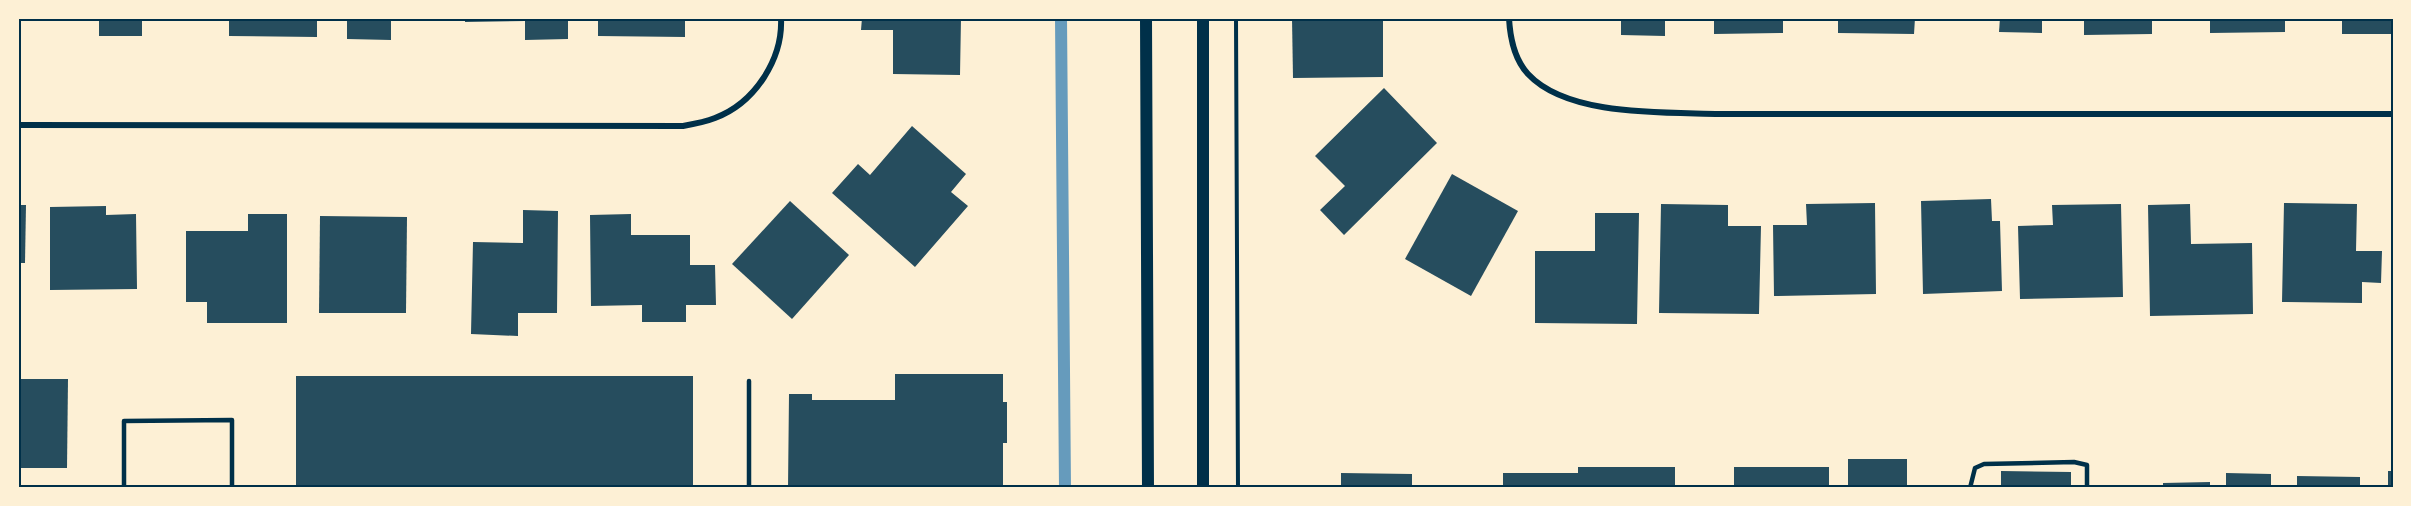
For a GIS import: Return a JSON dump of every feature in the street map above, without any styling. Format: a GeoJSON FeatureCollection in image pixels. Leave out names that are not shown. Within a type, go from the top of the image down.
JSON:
{"type":"FeatureCollection","features":[{"type":"Feature","properties":{"kind":"main road"},"geometry":{"type":"LineString","coordinates":[[1146,18],[1148,488]]}},
{"type":"Feature","properties":{"kind":"main road"},"geometry":{"type":"LineString","coordinates":[[1203,18],[1203,488]]}},
{"type":"Feature","properties":{"kind":"street"},"geometry":{"type":"LineString","coordinates":[[18,125],[683,126],[717,117],[746,98],[762,81],[774,60],[782,33],[781,18]]}},
{"type":"Feature","properties":{"kind":"street"},"geometry":{"type":"LineString","coordinates":[[1509,18],[1510,31],[1519,62],[1528,74],[1555,93],[1595,106],[1709,113],[2393,114]]}},
{"type":"Feature","properties":{"kind":"lane"},"geometry":{"type":"LineString","coordinates":[[749,381],[749,488]]}},
{"type":"Feature","properties":{"kind":"lane"},"geometry":{"type":"LineString","coordinates":[[124,488],[124,421],[232,420],[232,488]]}},
{"type":"Feature","properties":{"kind":"lane"},"geometry":{"type":"LineString","coordinates":[[1970,488],[1975,468],[1984,464],[2074,462],[2087,465],[2087,488]]}},
{"type":"Feature","properties":{"kind":"path"},"geometry":{"type":"LineString","coordinates":[[1236,18],[1238,488]]}},
{"type":"Feature","properties":{"kind":"building"},"geometry":{"type":"Polygon","coordinates":[[[99,18],[142,18],[142,36],[99,36],[99,18]]]}},
{"type":"Feature","properties":{"kind":"building"},"geometry":{"type":"Polygon","coordinates":[[[229,18],[317,18],[317,37],[229,36],[229,18]]]}},
{"type":"Feature","properties":{"kind":"building"},"geometry":{"type":"Polygon","coordinates":[[[347,18],[449,18],[449,21],[391,20],[391,40],[347,39],[347,18]]]}},
{"type":"Feature","properties":{"kind":"building"},"geometry":{"type":"Polygon","coordinates":[[[465,18],[568,18],[568,39],[525,40],[525,21],[465,22],[465,18]]]}},
{"type":"Feature","properties":{"kind":"building"},"geometry":{"type":"Polygon","coordinates":[[[598,18],[685,18],[685,37],[598,36],[598,18]]]}},
{"type":"Feature","properties":{"kind":"building"},"geometry":{"type":"Polygon","coordinates":[[[862,18],[961,18],[960,75],[893,74],[893,30],[861,30],[862,18]]]}},
{"type":"Feature","properties":{"kind":"building"},"geometry":{"type":"Polygon","coordinates":[[[1292,18],[1383,18],[1383,77],[1293,78],[1292,18]]]}},
{"type":"Feature","properties":{"kind":"building"},"geometry":{"type":"Polygon","coordinates":[[[1621,18],[1665,18],[1665,36],[1621,35],[1621,18]]]}},
{"type":"Feature","properties":{"kind":"building"},"geometry":{"type":"Polygon","coordinates":[[[1714,18],[1783,18],[1783,33],[1714,34],[1714,18]]]}},
{"type":"Feature","properties":{"kind":"building"},"geometry":{"type":"Polygon","coordinates":[[[1838,18],[1915,18],[1914,34],[1838,33],[1838,18]]]}},
{"type":"Feature","properties":{"kind":"building"},"geometry":{"type":"Polygon","coordinates":[[[2000,18],[2042,18],[2042,33],[1999,32],[2000,18]]]}},
{"type":"Feature","properties":{"kind":"building"},"geometry":{"type":"Polygon","coordinates":[[[2084,18],[2152,18],[2152,34],[2084,35],[2084,18]]]}},
{"type":"Feature","properties":{"kind":"building"},"geometry":{"type":"Polygon","coordinates":[[[2210,18],[2285,18],[2285,32],[2210,33],[2210,18]]]}},
{"type":"Feature","properties":{"kind":"building"},"geometry":{"type":"Polygon","coordinates":[[[2342,18],[2393,18],[2393,34],[2342,34],[2342,18]]]}},
{"type":"Feature","properties":{"kind":"building"},"geometry":{"type":"Polygon","coordinates":[[[1384,88],[1437,143],[1344,235],[1320,210],[1345,186],[1315,156],[1384,88]]]}},
{"type":"Feature","properties":{"kind":"building"},"geometry":{"type":"Polygon","coordinates":[[[912,126],[966,174],[951,192],[968,206],[915,267],[832,193],[858,164],[870,175],[912,126]]]}},
{"type":"Feature","properties":{"kind":"building"},"geometry":{"type":"Polygon","coordinates":[[[1452,174],[1518,211],[1471,296],[1405,259],[1452,174]]]}},
{"type":"Feature","properties":{"kind":"building"},"geometry":{"type":"Polygon","coordinates":[[[1991,199],[1992,221],[2000,221],[2002,291],[1923,294],[1921,201],[1991,199]]]}},
{"type":"Feature","properties":{"kind":"building"},"geometry":{"type":"Polygon","coordinates":[[[790,201],[849,255],[792,319],[732,264],[790,201]]]}},
{"type":"Feature","properties":{"kind":"building"},"geometry":{"type":"Polygon","coordinates":[[[1875,203],[1876,294],[1774,296],[1773,225],[1807,225],[1806,204],[1875,203]]]}},
{"type":"Feature","properties":{"kind":"building"},"geometry":{"type":"Polygon","coordinates":[[[2284,203],[2357,204],[2356,251],[2382,251],[2381,283],[2362,282],[2362,303],[2282,302],[2284,203]]]}},
{"type":"Feature","properties":{"kind":"building"},"geometry":{"type":"Polygon","coordinates":[[[1661,204],[1728,205],[1728,226],[1761,226],[1759,314],[1659,313],[1661,204]]]}},
{"type":"Feature","properties":{"kind":"building"},"geometry":{"type":"Polygon","coordinates":[[[2121,204],[2123,297],[2020,299],[2018,226],[2053,225],[2052,205],[2121,204]]]}},
{"type":"Feature","properties":{"kind":"building"},"geometry":{"type":"Polygon","coordinates":[[[2190,204],[2191,244],[2252,243],[2253,314],[2150,316],[2148,205],[2190,204]]]}},
{"type":"Feature","properties":{"kind":"building"},"geometry":{"type":"Polygon","coordinates":[[[18,205],[26,205],[25,263],[18,263],[18,205]]]}},
{"type":"Feature","properties":{"kind":"building"},"geometry":{"type":"Polygon","coordinates":[[[106,206],[106,215],[136,214],[137,289],[50,290],[50,207],[106,206]]]}},
{"type":"Feature","properties":{"kind":"building"},"geometry":{"type":"Polygon","coordinates":[[[523,210],[558,211],[557,313],[518,313],[518,336],[471,334],[473,242],[523,243],[523,210]]]}},
{"type":"Feature","properties":{"kind":"building"},"geometry":{"type":"Polygon","coordinates":[[[1595,213],[1639,213],[1637,324],[1535,323],[1535,251],[1595,251],[1595,213]]]}},
{"type":"Feature","properties":{"kind":"building"},"geometry":{"type":"Polygon","coordinates":[[[248,214],[287,214],[287,323],[207,323],[207,302],[186,302],[186,231],[248,231],[248,214]]]}},
{"type":"Feature","properties":{"kind":"building"},"geometry":{"type":"Polygon","coordinates":[[[631,214],[631,235],[690,235],[690,265],[715,265],[716,305],[686,305],[686,322],[642,322],[642,305],[591,306],[590,215],[631,214]]]}},
{"type":"Feature","properties":{"kind":"building"},"geometry":{"type":"Polygon","coordinates":[[[320,216],[407,217],[406,313],[319,313],[320,216]]]}},
{"type":"Feature","properties":{"kind":"building"},"geometry":{"type":"Polygon","coordinates":[[[895,374],[1003,374],[1003,402],[1007,402],[1007,443],[1003,443],[1003,488],[788,488],[789,394],[812,394],[812,400],[895,400],[895,374]]]}},
{"type":"Feature","properties":{"kind":"building"},"geometry":{"type":"Polygon","coordinates":[[[296,376],[693,376],[693,488],[296,488],[296,376]]]}},
{"type":"Feature","properties":{"kind":"building"},"geometry":{"type":"Polygon","coordinates":[[[18,379],[68,379],[67,468],[18,468],[18,379]]]}},
{"type":"Feature","properties":{"kind":"building"},"geometry":{"type":"Polygon","coordinates":[[[1848,459],[1907,459],[1907,488],[1848,488],[1848,459]]]}},
{"type":"Feature","properties":{"kind":"building"},"geometry":{"type":"Polygon","coordinates":[[[1578,467],[1675,467],[1675,488],[1503,488],[1503,473],[1578,473],[1578,467]]]}},
{"type":"Feature","properties":{"kind":"building"},"geometry":{"type":"Polygon","coordinates":[[[1734,467],[1829,467],[1829,488],[1734,488],[1734,467]]]}},
{"type":"Feature","properties":{"kind":"building"},"geometry":{"type":"Polygon","coordinates":[[[2001,471],[2071,472],[2071,488],[2001,488],[2001,471]]]}},
{"type":"Feature","properties":{"kind":"building"},"geometry":{"type":"Polygon","coordinates":[[[2388,471],[2393,471],[2393,488],[2388,488],[2388,471]]]}},
{"type":"Feature","properties":{"kind":"building"},"geometry":{"type":"Polygon","coordinates":[[[1341,473],[1412,474],[1412,488],[1341,488],[1341,473]]]}},
{"type":"Feature","properties":{"kind":"building"},"geometry":{"type":"Polygon","coordinates":[[[2226,473],[2271,474],[2271,488],[2226,488],[2226,473]]]}},
{"type":"Feature","properties":{"kind":"building"},"geometry":{"type":"Polygon","coordinates":[[[2297,476],[2360,477],[2360,488],[2297,488],[2297,476]]]}},
{"type":"Feature","properties":{"kind":"building"},"geometry":{"type":"Polygon","coordinates":[[[2210,482],[2210,488],[2163,488],[2163,483],[2210,482]]]}},
{"type":"Feature","properties":{"kind":"waterway"},"geometry":{"type":"LineString","coordinates":[[1061,18],[1065,488]]}}]}
